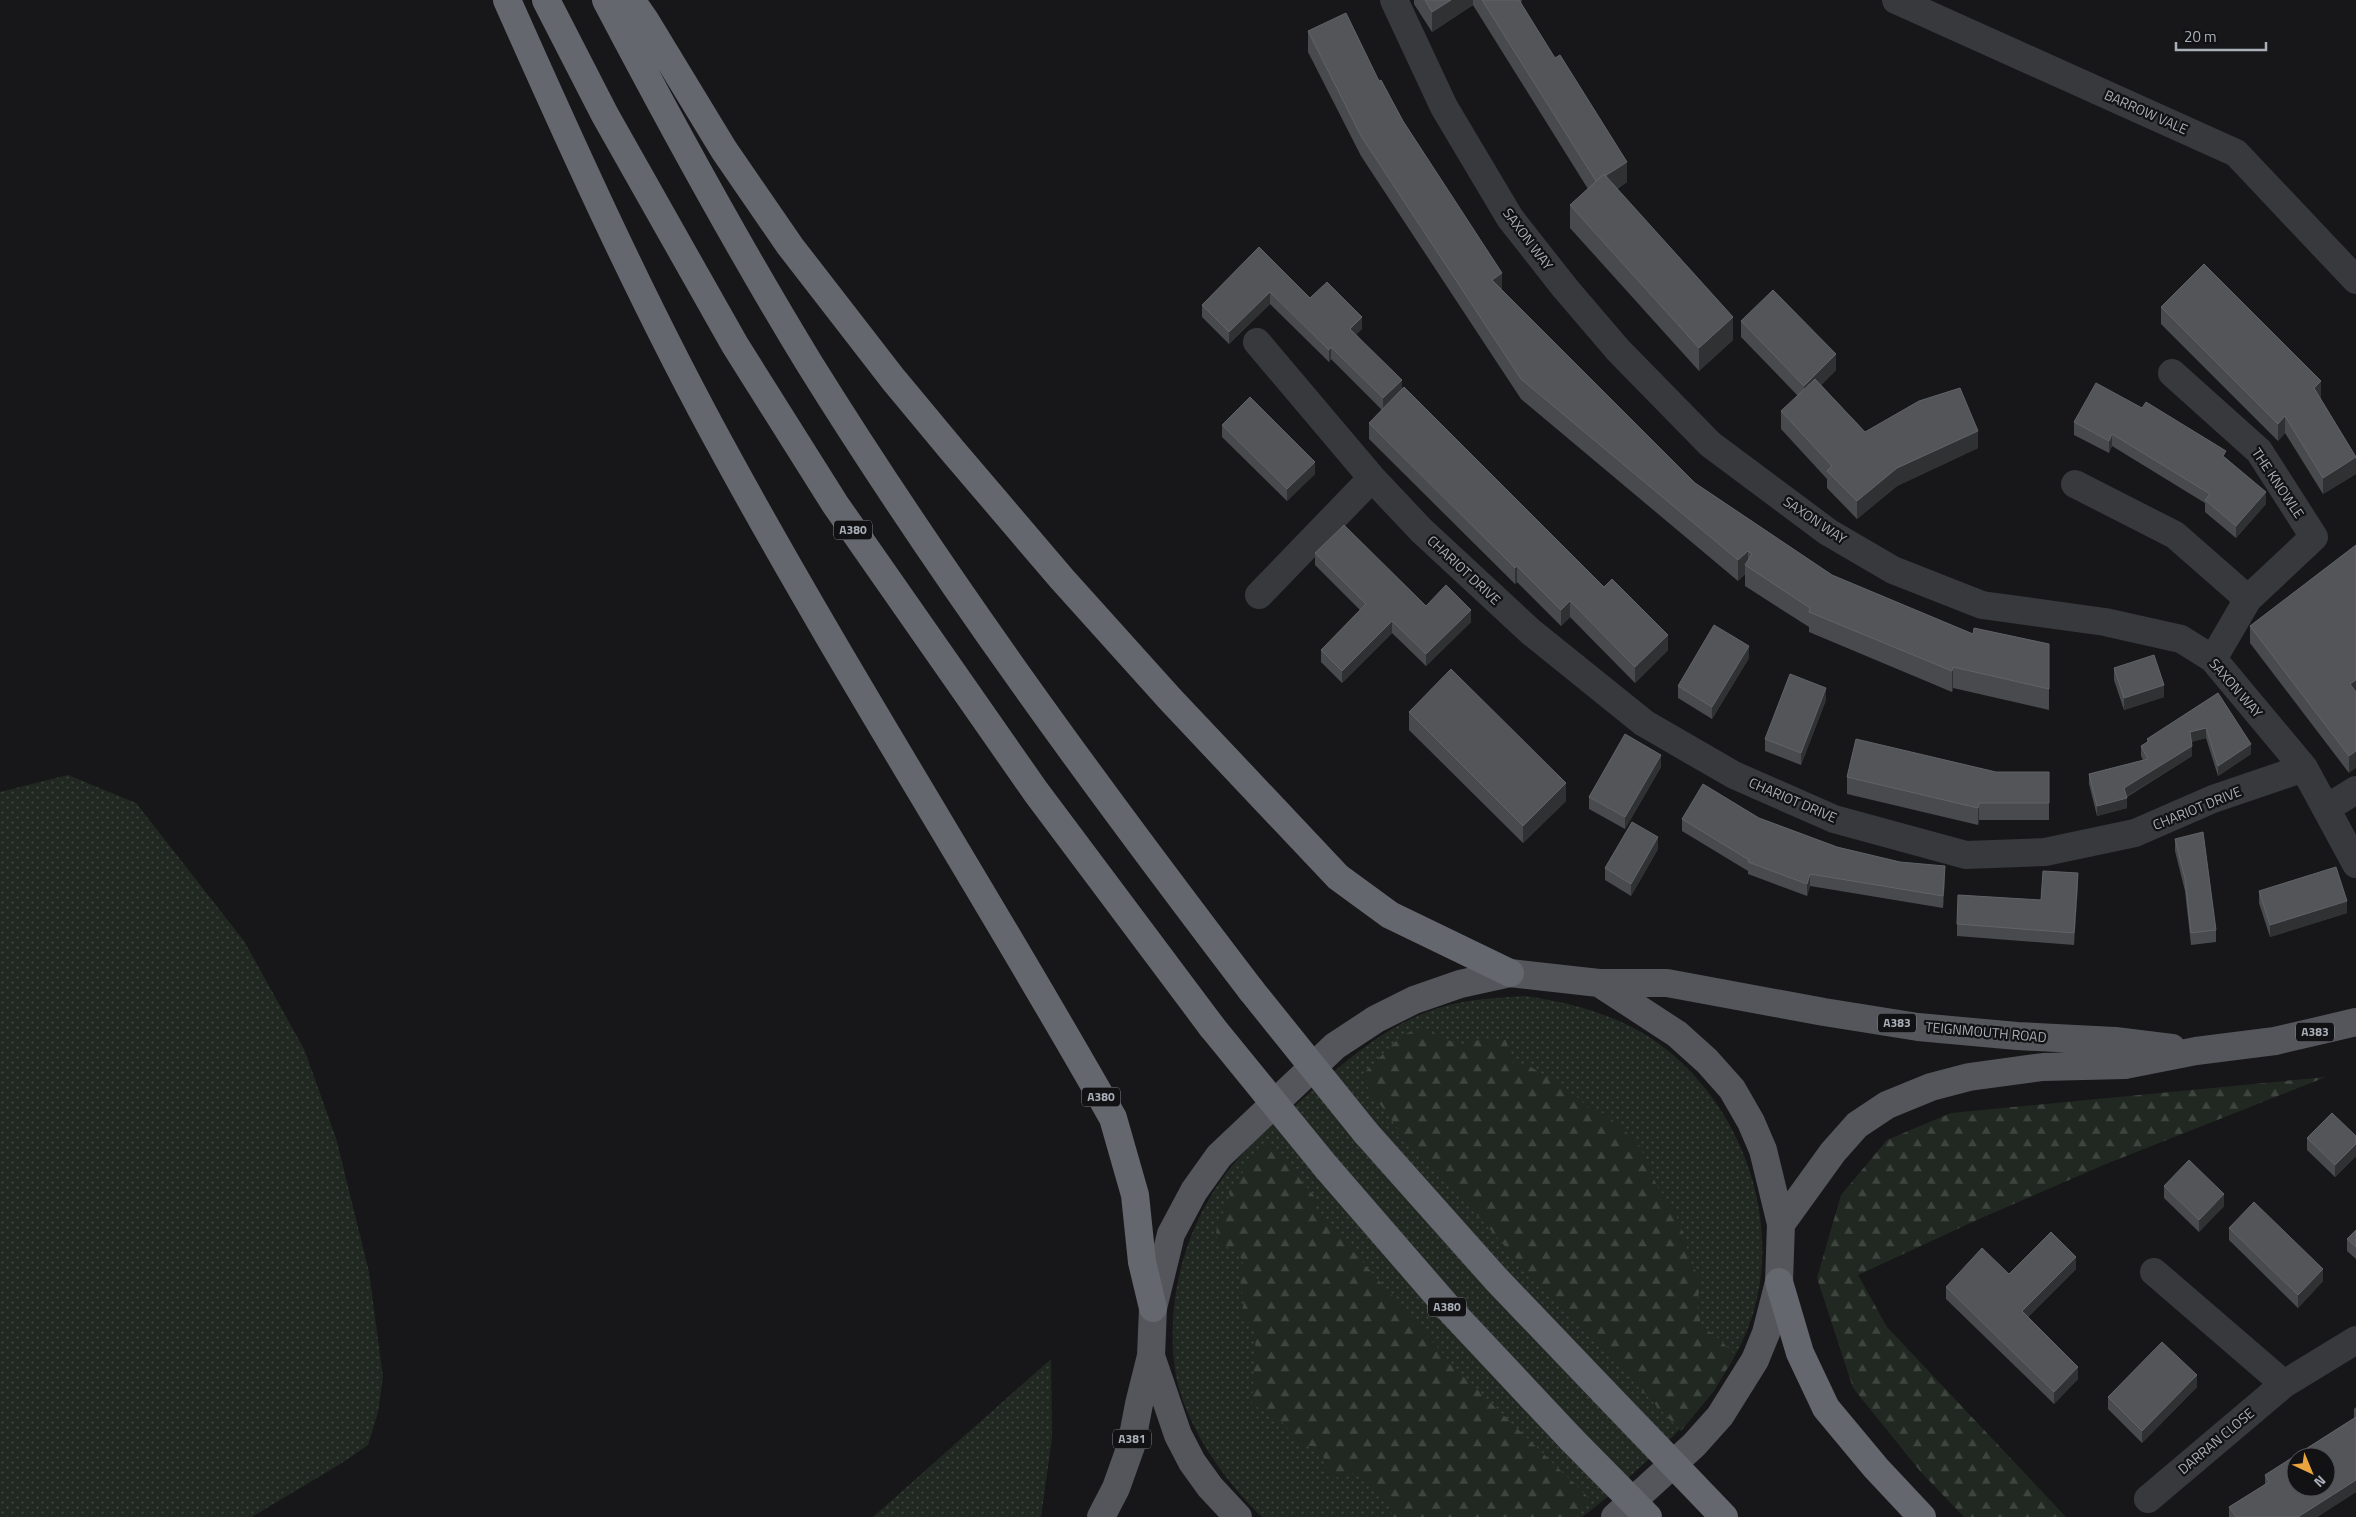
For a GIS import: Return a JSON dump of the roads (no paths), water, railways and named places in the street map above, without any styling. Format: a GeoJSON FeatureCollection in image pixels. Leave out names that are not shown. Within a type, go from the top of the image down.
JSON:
{"type":"FeatureCollection","features":[{"type":"Feature","properties":{"kind":"highway","name":"A380"},"geometry":{"type":"LineString","coordinates":[[507,0],[569,139],[648,305],[724,453],[819,621],[1113,1118],[1135,1195],[1142,1262],[1153,1308]]}},
{"type":"Feature","properties":{"kind":"highway","name":"A380"},"geometry":{"type":"LineString","coordinates":[[546,0],[605,115],[735,345],[835,504],[1036,792],[1212,1027],[1327,1168],[1450,1310],[1572,1440],[1648,1517]]}},
{"type":"Feature","properties":{"kind":"highway"},"geometry":{"type":"LineString","coordinates":[[606,0],[720,208],[808,361],[910,519],[1081,764],[1251,990],[1366,1133],[1496,1279],[1724,1517]]}},
{"type":"Feature","properties":{"kind":"highway"},"geometry":{"type":"LineString","coordinates":[[630,0],[645,20],[724,150],[790,246],[893,379],[946,443],[1062,579],[1170,700],[1338,877],[1390,915],[1510,973]]}},
{"type":"Feature","properties":{"kind":"highway"},"geometry":{"type":"LineString","coordinates":[[1779,1282],[1800,1353],[1826,1408],[1876,1468],[1922,1517]]}},
{"type":"Feature","properties":{"kind":"main road"},"geometry":{"type":"LineString","coordinates":[[1238,1517],[1210,1488],[1192,1462],[1178,1435],[1151,1356],[1153,1308],[1171,1234],[1194,1191],[1219,1156],[1254,1120],[1335,1046],[1376,1019],[1414,1000],[1442,990],[1510,973]]}},
{"type":"Feature","properties":{"kind":"main road","name":"TEIGNMOUTH ROAD"},"geometry":{"type":"LineString","coordinates":[[1510,973],[1600,983],[1667,983],[1918,1027],[2016,1036],[2115,1041],[2196,1050]]}},
{"type":"Feature","properties":{"kind":"main road"},"geometry":{"type":"LineString","coordinates":[[1600,983],[1677,1034],[1707,1061],[1732,1090],[1751,1122],[1763,1150],[1781,1224],[1779,1282],[1766,1333],[1754,1360],[1720,1416],[1694,1445],[1615,1517]]}},
{"type":"Feature","properties":{"kind":"main road","name":"TEIGNMOUTH ROAD"},"geometry":{"type":"LineString","coordinates":[[1781,1224],[1832,1152],[1858,1125],[1887,1105],[1931,1086],[1969,1077],[2044,1067],[2125,1065],[2196,1050],[2275,1042],[2356,1022]]}},
{"type":"Feature","properties":{"kind":"main road","name":"A381"},"geometry":{"type":"LineString","coordinates":[[1100,1517],[1116,1488],[1131,1446],[1138,1404],[1151,1356]]}},
{"type":"Feature","properties":{"kind":"street","name":"SAXON WAY"},"geometry":{"type":"LineString","coordinates":[[1394,0],[1444,107],[1510,218],[1565,288],[1618,350],[1710,444],[1828,532],[1894,570],[1982,605],[2105,622],[2181,638],[2214,659],[2304,768],[2356,864]]}},
{"type":"Feature","properties":{"kind":"street","name":"BARROW VALE"},"geometry":{"type":"LineString","coordinates":[[1896,0],[2236,153],[2356,280]]}},
{"type":"Feature","properties":{"kind":"street","name":"CHARIOT DRIVE"},"geometry":{"type":"LineString","coordinates":[[1257,342],[1372,478],[1421,530],[1531,632],[1644,723],[1734,775],[1834,819],[1966,855],[2046,852],[2135,833],[2213,799],[2304,768]]}},
{"type":"Feature","properties":{"kind":"street","name":"THE KNOWLE"},"geometry":{"type":"LineString","coordinates":[[2172,373],[2260,451],[2314,537],[2248,599],[2214,659]]}},
{"type":"Feature","properties":{"kind":"street"},"geometry":{"type":"LineString","coordinates":[[1259,595],[1372,478]]}},
{"type":"Feature","properties":{"kind":"street"},"geometry":{"type":"LineString","coordinates":[[2075,484],[2175,535],[2248,599]]}},
{"type":"Feature","properties":{"kind":"street"},"geometry":{"type":"LineString","coordinates":[[2327,808],[2356,790]]}},
{"type":"Feature","properties":{"kind":"street"},"geometry":{"type":"LineString","coordinates":[[2154,1272],[2284,1384]]}},
{"type":"Feature","properties":{"kind":"street","name":"DARRAN CLOSE"},"geometry":{"type":"LineString","coordinates":[[2148,1499],[2284,1384],[2356,1340]]}}]}
